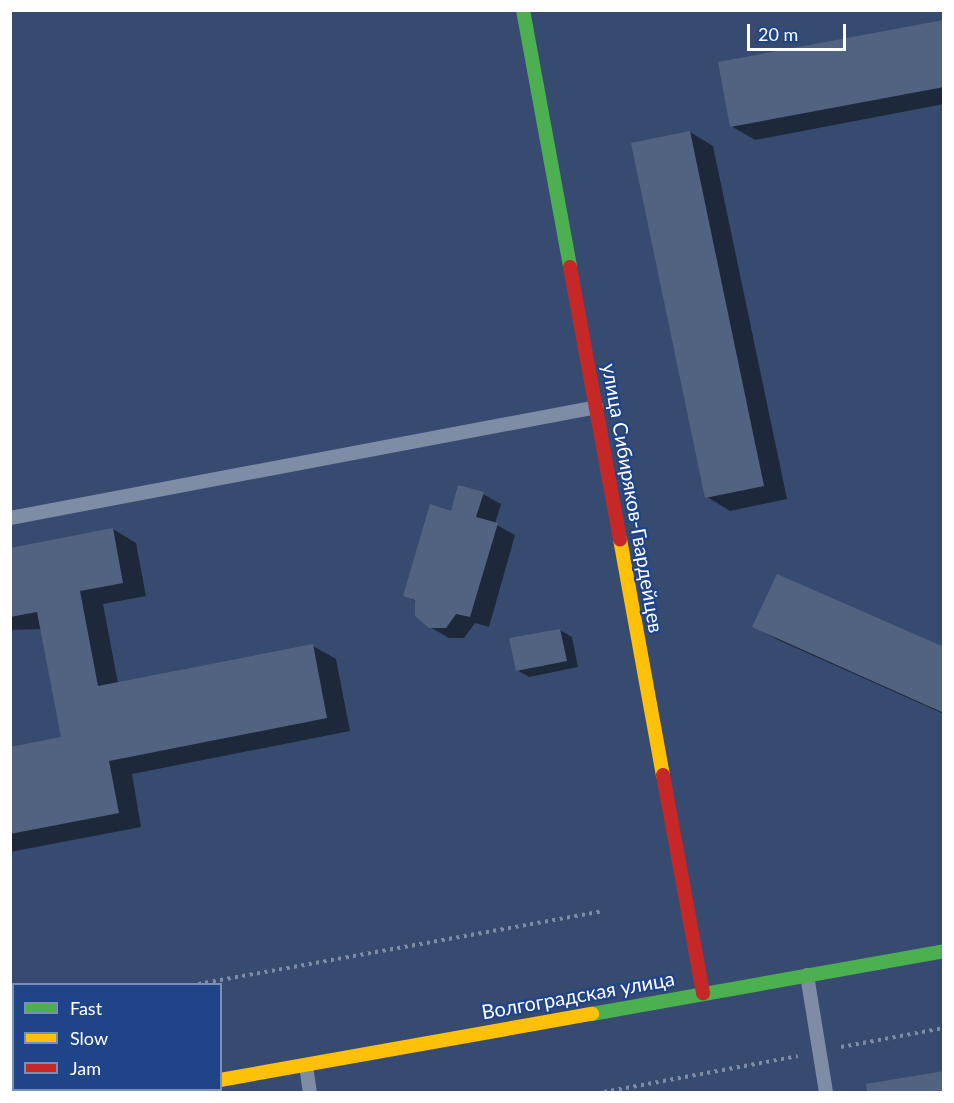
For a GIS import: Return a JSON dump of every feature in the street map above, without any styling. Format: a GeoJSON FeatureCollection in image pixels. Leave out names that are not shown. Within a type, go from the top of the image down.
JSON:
{"type":"FeatureCollection","features":[{"type":"Feature","properties":{"kind":"street","name":"улица Сибиряков-Гвардейцев"},"geometry":{"type":"LineString","coordinates":[[523,10],[703,993]]}},
{"type":"Feature","properties":{"kind":"street","name":"Волгоградская улица"},"geometry":{"type":"LineString","coordinates":[[222,1080],[807,973],[944,951]]}},
{"type":"Feature","properties":{"kind":"lane"},"geometry":{"type":"LineString","coordinates":[[10,518],[597,407]]}},
{"type":"Feature","properties":{"kind":"lane"},"geometry":{"type":"LineString","coordinates":[[807,973],[826,1092]]}},
{"type":"Feature","properties":{"kind":"lane"},"geometry":{"type":"LineString","coordinates":[[306,1065],[310,1092]]}},
{"type":"Feature","properties":{"kind":"path"},"geometry":{"type":"LineString","coordinates":[[204,983],[603,911]]}},
{"type":"Feature","properties":{"kind":"path"},"geometry":{"type":"LineString","coordinates":[[604,1092],[944,1028]]}},
{"type":"Feature","properties":{"kind":"building"},"geometry":{"type":"Polygon","coordinates":[[[944,20],[944,87],[730,127],[718,62],[944,20]]]}},
{"type":"Feature","properties":{"kind":"building"},"geometry":{"type":"Polygon","coordinates":[[[690,131],[764,486],[705,498],[631,143],[690,131]]]}},
{"type":"Feature","properties":{"kind":"building"},"geometry":{"type":"Polygon","coordinates":[[[458,485],[484,492],[476,517],[498,523],[470,617],[456,614],[446,628],[429,628],[415,616],[415,600],[403,596],[430,504],[451,511],[458,485]]]}},
{"type":"Feature","properties":{"kind":"building"},"geometry":{"type":"Polygon","coordinates":[[[113,528],[123,583],[80,591],[98,686],[313,644],[327,718],[109,761],[119,813],[10,834],[10,747],[61,737],[37,612],[10,617],[10,548],[113,528]]]}},
{"type":"Feature","properties":{"kind":"building"},"geometry":{"type":"Polygon","coordinates":[[[777,574],[944,647],[944,713],[752,627],[777,574]]]}},
{"type":"Feature","properties":{"kind":"building"},"geometry":{"type":"Polygon","coordinates":[[[560,629],[567,661],[516,671],[509,638],[560,629]]]}},
{"type":"Feature","properties":{"kind":"building"},"geometry":{"type":"Polygon","coordinates":[[[944,1071],[944,1092],[867,1092],[866,1084],[944,1071]]]}},
{"type":"Feature","properties":{"kind":"traffic: fast"},"geometry":{"type":"LineString","coordinates":[[523,10],[570,267]]}},
{"type":"Feature","properties":{"kind":"traffic: fast"},"geometry":{"type":"LineString","coordinates":[[592,1014],[944,951]]}},
{"type":"Feature","properties":{"kind":"traffic: fast"},"geometry":{"type":"LineString","coordinates":[[150,1092],[158,1091]]}},
{"type":"Feature","properties":{"kind":"traffic: slow"},"geometry":{"type":"LineString","coordinates":[[620,539],[663,775]]}},
{"type":"Feature","properties":{"kind":"traffic: slow"},"geometry":{"type":"LineString","coordinates":[[222,1080],[592,1014]]}},
{"type":"Feature","properties":{"kind":"traffic: jam"},"geometry":{"type":"LineString","coordinates":[[570,267],[620,539]]}},
{"type":"Feature","properties":{"kind":"traffic: jam"},"geometry":{"type":"LineString","coordinates":[[663,775],[703,993]]}}]}
